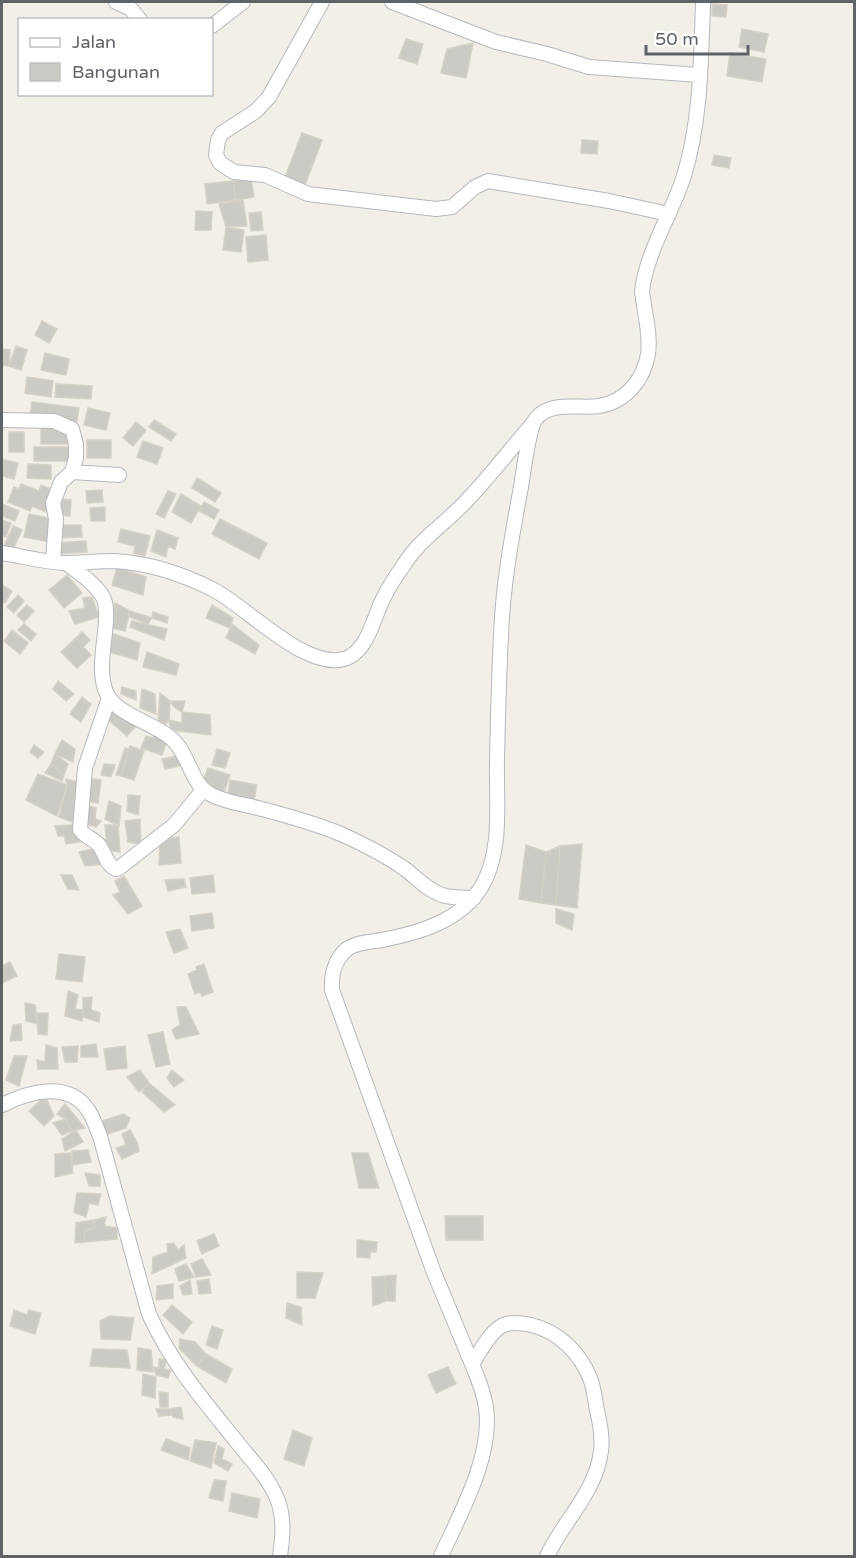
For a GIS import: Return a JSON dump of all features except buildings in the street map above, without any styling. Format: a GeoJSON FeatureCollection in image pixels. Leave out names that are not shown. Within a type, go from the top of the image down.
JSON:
{"type":"FeatureCollection","features":[{"type":"Feature","properties":{"kind":"street"},"geometry":{"type":"LineString","coordinates":[[116,2],[131,9],[138,18]]}},
{"type":"Feature","properties":{"kind":"street"},"geometry":{"type":"LineString","coordinates":[[213,25],[243,2]]}},
{"type":"Feature","properties":{"kind":"street"},"geometry":{"type":"LineString","coordinates":[[322,2],[269,97],[256,111],[222,133],[218,140],[216,155],[220,163],[234,172],[265,175],[308,194],[436,209],[452,207],[483,182],[493,181],[669,214]]}},
{"type":"Feature","properties":{"kind":"street"},"geometry":{"type":"LineString","coordinates":[[392,2],[496,42],[590,67],[699,75]]}},
{"type":"Feature","properties":{"kind":"street"},"geometry":{"type":"LineString","coordinates":[[2,553],[59,562],[115,561],[148,565],[173,572],[214,590],[303,652],[325,659],[347,658],[358,650],[367,636],[384,597],[421,541],[468,500],[535,420],[554,408],[574,405],[599,406],[619,400],[633,389],[642,375],[648,354],[648,344],[642,291],[651,254],[683,177],[691,143],[696,117],[704,2]]}},
{"type":"Feature","properties":{"kind":"street"},"geometry":{"type":"LineString","coordinates":[[2,420],[54,421],[72,429],[76,444],[76,458],[72,472],[61,482],[53,503],[59,562]]}},
{"type":"Feature","properties":{"kind":"street"},"geometry":{"type":"LineString","coordinates":[[441,1557],[471,1489],[484,1443],[486,1408],[472,1364],[433,1270],[332,990],[331,976],[346,950],[356,944],[419,932],[456,914],[474,897],[492,865],[495,845],[502,615],[514,520],[535,420]]}},
{"type":"Feature","properties":{"kind":"street"},"geometry":{"type":"LineString","coordinates":[[72,472],[119,475]]}},
{"type":"Feature","properties":{"kind":"street"},"geometry":{"type":"LineString","coordinates":[[59,562],[96,588],[103,597],[105,619],[102,670],[104,687],[109,698],[140,721],[172,739],[187,758],[194,777],[203,790],[219,799],[293,818],[340,834],[390,859],[437,893],[445,896],[474,897]]}},
{"type":"Feature","properties":{"kind":"street"},"geometry":{"type":"LineString","coordinates":[[109,698],[85,768],[80,829],[98,844],[111,867],[119,868],[174,825],[203,790]]}},
{"type":"Feature","properties":{"kind":"street"},"geometry":{"type":"LineString","coordinates":[[2,1104],[34,1092],[56,1091],[71,1095],[88,1109],[100,1136],[149,1314],[161,1342],[185,1378],[265,1476],[276,1495],[283,1521],[280,1557]]}},
{"type":"Feature","properties":{"kind":"street"},"geometry":{"type":"LineString","coordinates":[[472,1364],[500,1326],[517,1322],[540,1327],[557,1336],[574,1351],[591,1379],[600,1421],[602,1449],[597,1473],[590,1490],[555,1538],[547,1557]]}}]}
